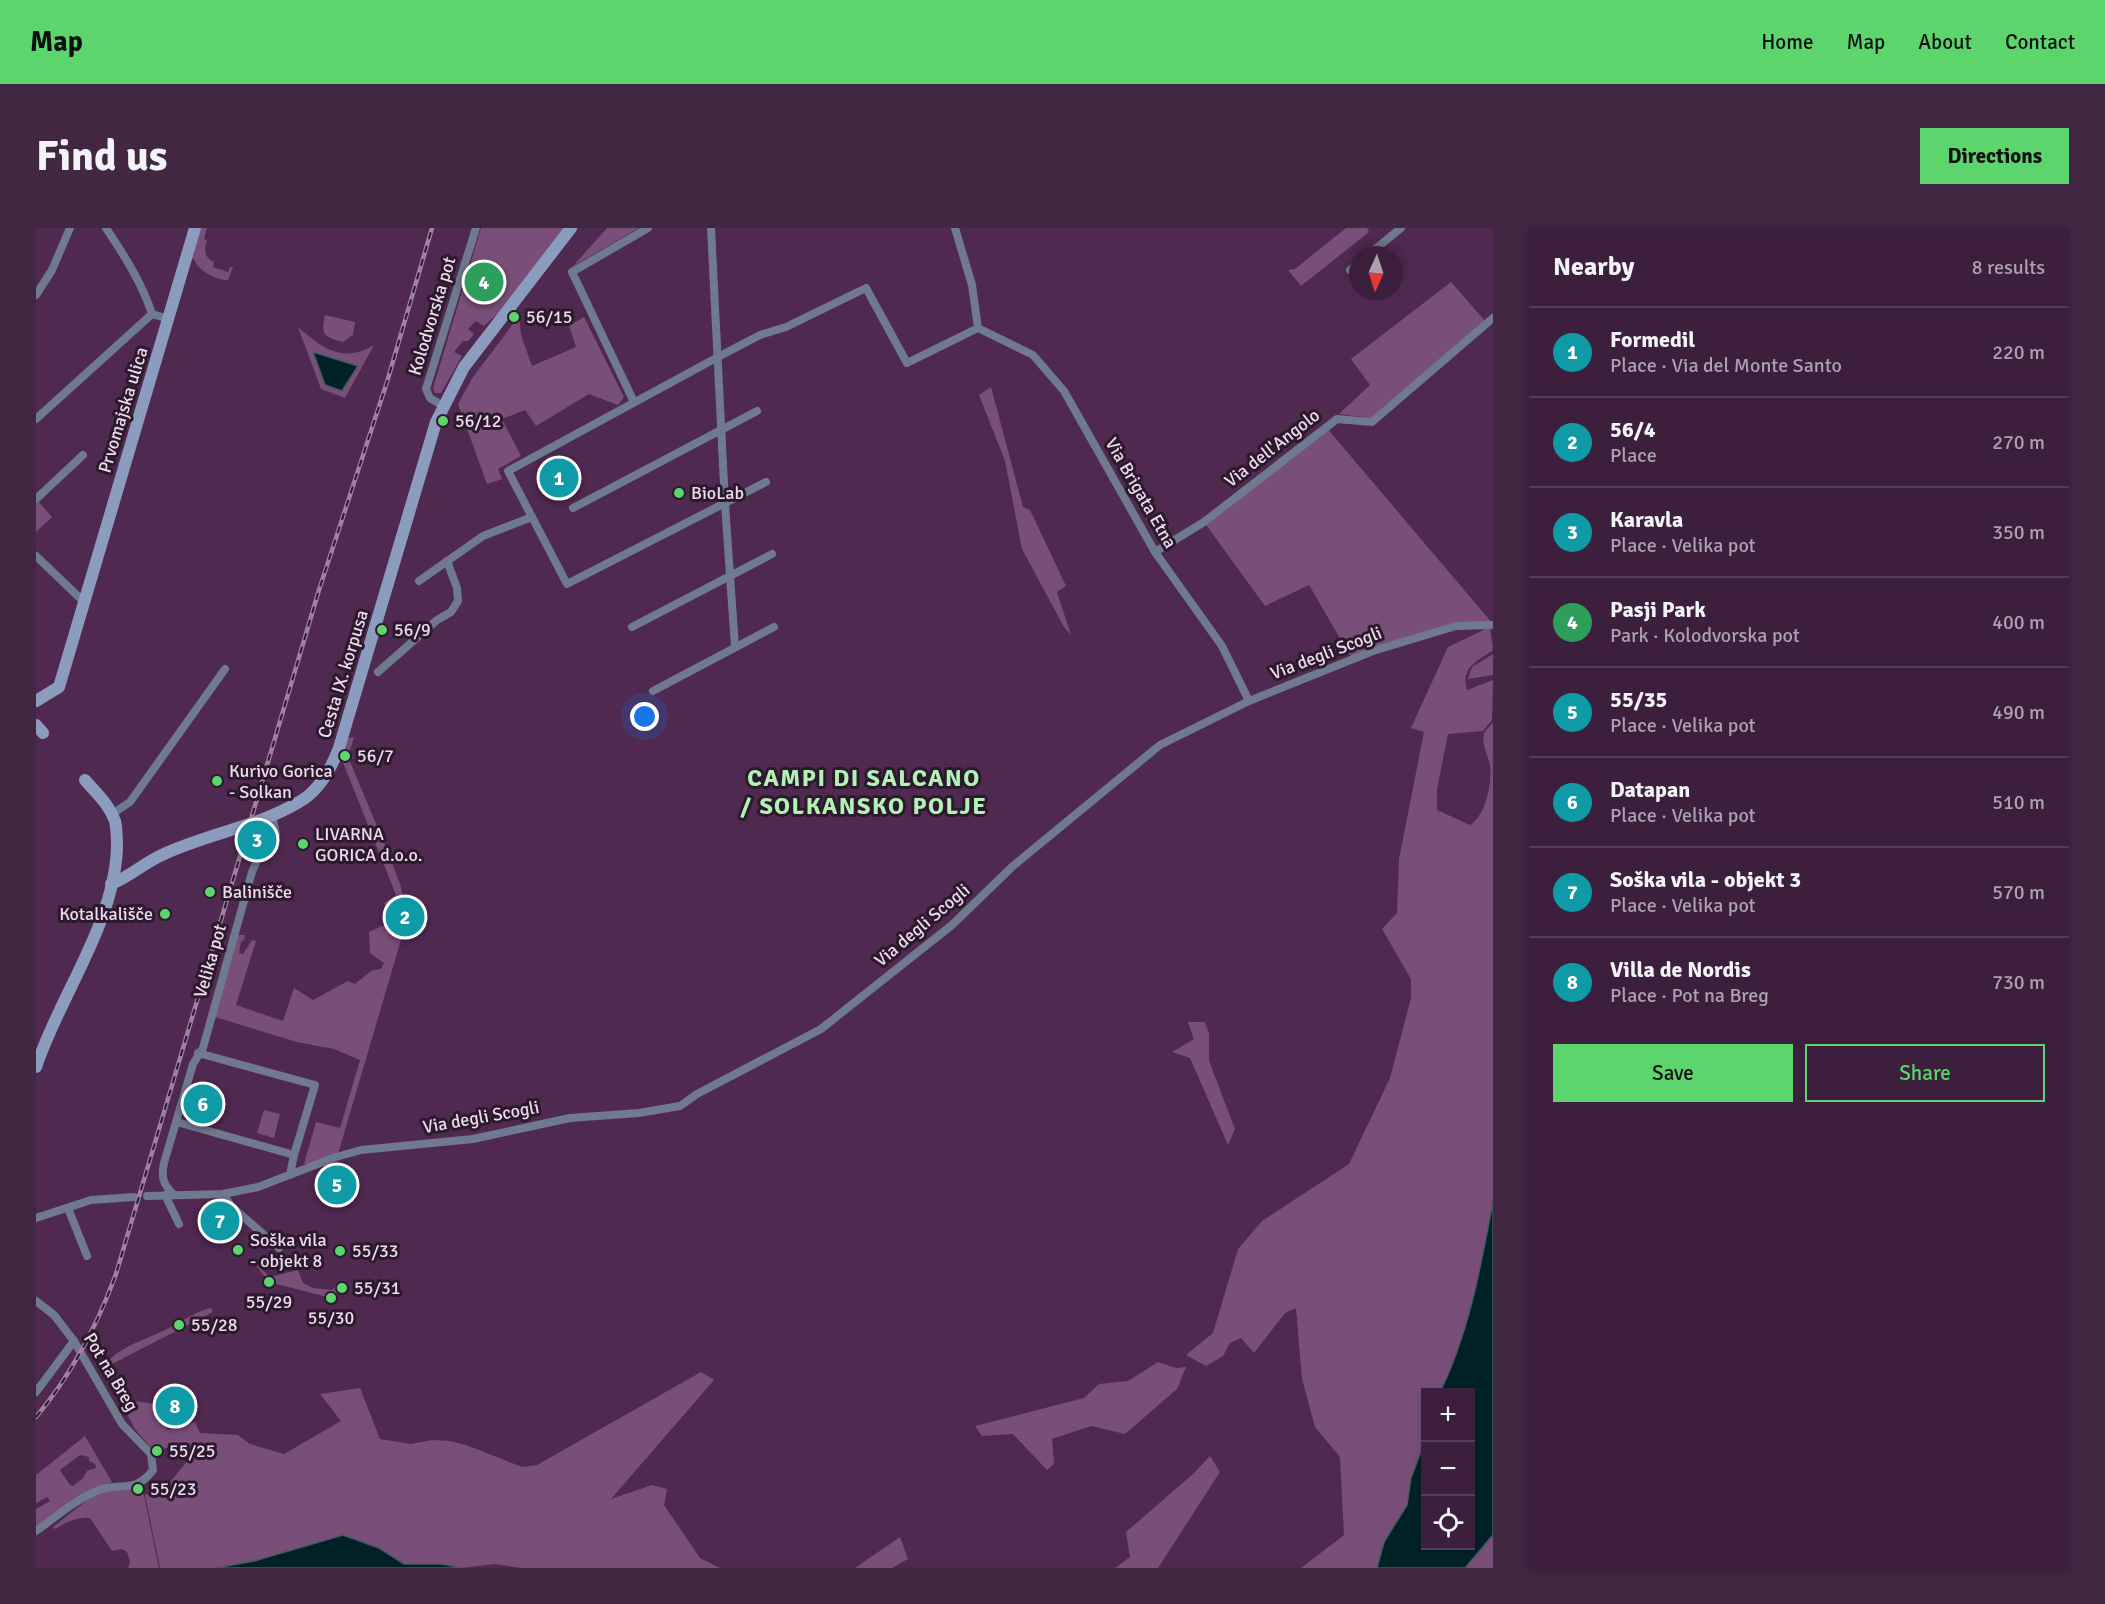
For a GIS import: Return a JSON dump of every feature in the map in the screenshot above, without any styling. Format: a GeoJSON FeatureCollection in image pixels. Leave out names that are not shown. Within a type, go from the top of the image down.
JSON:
{"type":"FeatureCollection","features":[{"type":"Feature","properties":{"kind":"main road","name":"Prvomajska ulica"},"geometry":{"type":"LineString","coordinates":[[36,701],[59,687],[195,228]]}},
{"type":"Feature","properties":{"kind":"main road","name":"Cesta IX. korpusa"},"geometry":{"type":"LineString","coordinates":[[111,884],[162,855],[272,815],[300,802],[318,787],[333,765],[347,724],[436,422],[443,406],[464,367],[572,228]]}},
{"type":"Feature","properties":{"kind":"main road"},"geometry":{"type":"LineString","coordinates":[[36,1067],[40,1042],[102,919],[116,860],[117,839],[112,814],[85,780]]}},
{"type":"Feature","properties":{"kind":"street"},"geometry":{"type":"LineString","coordinates":[[36,295],[52,270],[70,228]]}},
{"type":"Feature","properties":{"kind":"street"},"geometry":{"type":"LineString","coordinates":[[106,228],[148,299],[152,314]]}},
{"type":"Feature","properties":{"kind":"street","name":"Kolodvorska pot"},"geometry":{"type":"LineString","coordinates":[[443,406],[430,398],[426,389],[476,228]]}},
{"type":"Feature","properties":{"kind":"street"},"geometry":{"type":"LineString","coordinates":[[634,402],[572,272],[648,228]]}},
{"type":"Feature","properties":{"kind":"street"},"geometry":{"type":"LineString","coordinates":[[711,228],[729,575],[735,646]]}},
{"type":"Feature","properties":{"kind":"street"},"geometry":{"type":"LineString","coordinates":[[766,482],[567,584],[508,471],[760,335],[786,327],[866,288],[907,363],[978,328],[972,285],[955,228]]}},
{"type":"Feature","properties":{"kind":"street"},"geometry":{"type":"LineString","coordinates":[[1379,246],[1401,228]]}},
{"type":"Feature","properties":{"kind":"street"},"geometry":{"type":"LineString","coordinates":[[152,314],[169,319]]}},
{"type":"Feature","properties":{"kind":"street"},"geometry":{"type":"LineString","coordinates":[[36,419],[152,314]]}},
{"type":"Feature","properties":{"kind":"street","name":"Via dell'Angolo"},"geometry":{"type":"LineString","coordinates":[[1155,552],[1204,522],[1336,419],[1372,422],[1493,318]]}},
{"type":"Feature","properties":{"kind":"street","name":"Via Brigata Etna"},"geometry":{"type":"LineString","coordinates":[[978,328],[1033,355],[1064,391],[1155,552],[1222,646],[1249,702]]}},
{"type":"Feature","properties":{"kind":"street"},"geometry":{"type":"LineString","coordinates":[[573,508],[757,411]]}},
{"type":"Feature","properties":{"kind":"street","name":"Prvomajska ulica"},"geometry":{"type":"LineString","coordinates":[[36,499],[83,455]]}},
{"type":"Feature","properties":{"kind":"street"},"geometry":{"type":"LineString","coordinates":[[419,581],[483,536],[532,517]]}},
{"type":"Feature","properties":{"kind":"street"},"geometry":{"type":"LineString","coordinates":[[632,627],[771,554]]}},
{"type":"Feature","properties":{"kind":"street"},"geometry":{"type":"LineString","coordinates":[[36,556],[84,602]]}},
{"type":"Feature","properties":{"kind":"street"},"geometry":{"type":"LineString","coordinates":[[378,672],[437,620],[451,612],[458,601],[447,561]]}},
{"type":"Feature","properties":{"kind":"street","name":"Via degli Scogli"},"geometry":{"type":"LineString","coordinates":[[290,1175],[361,1150],[473,1139],[570,1118],[639,1113],[680,1106],[821,1029],[952,925],[1013,866],[1160,745],[1249,702],[1373,651],[1456,626],[1493,625]]}},
{"type":"Feature","properties":{"kind":"street"},"geometry":{"type":"LineString","coordinates":[[653,691],[774,627]]}},
{"type":"Feature","properties":{"kind":"street"},"geometry":{"type":"LineString","coordinates":[[112,814],[130,802],[225,669]]}},
{"type":"Feature","properties":{"kind":"street","name":"Velika pot"},"geometry":{"type":"LineString","coordinates":[[169,1195],[161,1176],[193,1064],[202,1048],[252,872],[259,856],[273,847],[276,834],[272,815]]}},
{"type":"Feature","properties":{"kind":"street"},"geometry":{"type":"LineString","coordinates":[[147,1196],[223,1194],[258,1187],[290,1175],[315,1085],[198,1053]]}},
{"type":"Feature","properties":{"kind":"street"},"geometry":{"type":"LineString","coordinates":[[177,1122],[294,1155]]}},
{"type":"Feature","properties":{"kind":"street"},"geometry":{"type":"LineString","coordinates":[[223,1194],[231,1206],[279,1248]]}},
{"type":"Feature","properties":{"kind":"street"},"geometry":{"type":"LineString","coordinates":[[169,1195],[179,1224]]}},
{"type":"Feature","properties":{"kind":"street"},"geometry":{"type":"LineString","coordinates":[[36,1218],[91,1200],[134,1197]]}},
{"type":"Feature","properties":{"kind":"street"},"geometry":{"type":"LineString","coordinates":[[68,1208],[87,1256]]}},
{"type":"Feature","properties":{"kind":"street","name":"Pot na Breg"},"geometry":{"type":"LineString","coordinates":[[36,1301],[54,1315],[75,1341],[122,1424],[151,1454],[153,1470],[146,1480],[133,1486],[100,1490],[72,1505],[36,1531]]}},
{"type":"Feature","properties":{"kind":"street"},"geometry":{"type":"LineString","coordinates":[[36,1392],[75,1341]]}},
{"type":"Feature","properties":{"kind":"shaded area"},"geometry":{"type":"Polygon","coordinates":[[[201,228],[207,228],[204,239],[207,240],[205,247],[208,258],[214,262],[213,267],[228,272],[230,267],[233,267],[228,280],[218,279],[208,274],[192,259],[201,228]]]}},
{"type":"Feature","properties":{"kind":"shaded area"},"geometry":{"type":"Polygon","coordinates":[[[481,228],[566,228],[506,306],[484,326],[476,321],[468,329],[474,334],[468,341],[463,341],[454,352],[462,356],[441,393],[435,393],[433,388],[481,228]]]}},
{"type":"Feature","properties":{"kind":"shaded area"},"geometry":{"type":"Polygon","coordinates":[[[607,228],[639,228],[573,266],[607,228]]]}},
{"type":"Feature","properties":{"kind":"shaded area"},"geometry":{"type":"Polygon","coordinates":[[[1346,228],[1367,228],[1369,232],[1301,286],[1288,270],[1295,269],[1346,228]]]}},
{"type":"Feature","properties":{"kind":"shaded area"},"geometry":{"type":"Polygon","coordinates":[[[1451,282],[1485,321],[1371,418],[1339,414],[1370,385],[1351,359],[1451,282]]]}},
{"type":"Feature","properties":{"kind":"shaded area"},"geometry":{"type":"Polygon","coordinates":[[[325,315],[355,322],[353,335],[343,342],[327,337],[323,327],[325,315]]]}},
{"type":"Feature","properties":{"kind":"shaded area"},"geometry":{"type":"Polygon","coordinates":[[[519,316],[521,335],[532,366],[576,347],[569,326],[584,317],[624,397],[618,405],[589,394],[536,426],[525,410],[502,419],[521,456],[498,469],[502,479],[487,484],[458,404],[473,377],[519,316]]]}},
{"type":"Feature","properties":{"kind":"shaded area"},"geometry":{"type":"Polygon","coordinates":[[[298,327],[333,351],[352,353],[363,351],[374,345],[345,398],[321,389],[298,327]]]}},
{"type":"Feature","properties":{"kind":"shaded area"},"geometry":{"type":"Polygon","coordinates":[[[313,352],[358,366],[342,391],[325,385],[313,352]]]}},
{"type":"Feature","properties":{"kind":"shaded area"},"geometry":{"type":"Polygon","coordinates":[[[991,387],[1023,507],[1030,510],[1066,586],[1057,592],[1071,635],[1064,627],[1022,549],[1005,461],[979,395],[991,387]]]}},
{"type":"Feature","properties":{"kind":"shaded area"},"geometry":{"type":"Polygon","coordinates":[[[1326,427],[1493,624],[1456,626],[1352,659],[1309,585],[1265,606],[1204,522],[1326,427]]]}},
{"type":"Feature","properties":{"kind":"shaded area"},"geometry":{"type":"Polygon","coordinates":[[[38,501],[52,517],[36,532],[36,504],[38,501]]]}},
{"type":"Feature","properties":{"kind":"shaded area"},"geometry":{"type":"Polygon","coordinates":[[[1490,627],[1493,650],[1472,665],[1465,682],[1467,690],[1493,680],[1492,720],[1483,731],[1448,734],[1437,789],[1437,810],[1470,825],[1480,814],[1487,798],[1490,781],[1490,765],[1483,737],[1493,722],[1493,1201],[1473,1299],[1450,1370],[1442,1388],[1421,1388],[1421,1452],[1411,1478],[1407,1505],[1384,1542],[1377,1568],[1301,1568],[1344,1535],[1340,1457],[1315,1427],[1302,1379],[1296,1308],[1285,1313],[1254,1353],[1241,1338],[1230,1343],[1223,1356],[1206,1366],[1186,1355],[1213,1333],[1238,1249],[1262,1221],[1349,1164],[1390,1078],[1411,998],[1411,979],[1382,929],[1397,913],[1399,859],[1424,732],[1411,728],[1448,647],[1490,627]]]}},
{"type":"Feature","properties":{"kind":"shaded area"},"geometry":{"type":"Polygon","coordinates":[[[1493,654],[1493,675],[1468,679],[1472,667],[1493,654]]]}},
{"type":"Feature","properties":{"kind":"shaded area"},"geometry":{"type":"Polygon","coordinates":[[[354,737],[348,757],[388,852],[400,884],[408,916],[338,1154],[304,1164],[316,1122],[340,1128],[360,1060],[334,1049],[297,1042],[215,1017],[238,935],[245,935],[239,953],[243,954],[252,940],[256,941],[236,1005],[283,1021],[294,988],[313,1000],[348,981],[355,984],[371,971],[381,969],[384,963],[370,953],[369,932],[391,922],[384,903],[396,895],[342,760],[348,738],[354,737]]]}},
{"type":"Feature","properties":{"kind":"shaded area"},"geometry":{"type":"Polygon","coordinates":[[[1188,1022],[1205,1022],[1209,1034],[1209,1061],[1235,1129],[1228,1145],[1190,1058],[1172,1052],[1194,1039],[1188,1022]]]}},
{"type":"Feature","properties":{"kind":"shaded area"},"geometry":{"type":"Polygon","coordinates":[[[264,1110],[280,1114],[274,1138],[257,1133],[264,1110]]]}},
{"type":"Feature","properties":{"kind":"shaded area"},"geometry":{"type":"Polygon","coordinates":[[[1493,1201],[1493,1535],[1465,1568],[1377,1568],[1384,1542],[1407,1505],[1411,1478],[1421,1452],[1421,1550],[1475,1550],[1475,1388],[1442,1388],[1459,1346],[1479,1274],[1493,1201]]]}},
{"type":"Feature","properties":{"kind":"shaded area"},"geometry":{"type":"Polygon","coordinates":[[[251,1259],[270,1277],[298,1270],[303,1283],[313,1288],[332,1290],[341,1281],[344,1286],[331,1298],[269,1282],[251,1259]]]}},
{"type":"Feature","properties":{"kind":"shaded area"},"geometry":{"type":"Polygon","coordinates":[[[211,1308],[213,1312],[112,1364],[110,1359],[123,1349],[211,1308]]]}},
{"type":"Feature","properties":{"kind":"shaded area"},"geometry":{"type":"Polygon","coordinates":[[[1158,1362],[1176,1368],[1186,1367],[1177,1389],[1125,1434],[1091,1426],[1052,1439],[1054,1464],[1047,1470],[1013,1434],[982,1436],[975,1426],[1084,1398],[1099,1384],[1128,1381],[1158,1362]]]}},
{"type":"Feature","properties":{"kind":"shaded area"},"geometry":{"type":"Polygon","coordinates":[[[701,1372],[714,1380],[611,1499],[652,1485],[667,1489],[664,1505],[700,1558],[720,1568],[521,1568],[494,1564],[461,1568],[442,1564],[404,1564],[379,1548],[284,1553],[223,1568],[160,1568],[145,1495],[171,1481],[194,1453],[171,1447],[159,1450],[151,1448],[135,1429],[127,1414],[135,1401],[156,1404],[168,1430],[195,1422],[200,1433],[238,1435],[250,1444],[284,1454],[341,1421],[320,1394],[360,1388],[380,1439],[411,1444],[432,1440],[450,1441],[522,1467],[537,1465],[701,1372]]]}},
{"type":"Feature","properties":{"kind":"shaded area"},"geometry":{"type":"Polygon","coordinates":[[[85,1436],[112,1482],[36,1528],[36,1509],[50,1501],[47,1497],[36,1503],[36,1475],[85,1436]],[[80,1455],[60,1470],[70,1485],[73,1486],[83,1478],[87,1471],[96,1468],[95,1464],[89,1461],[89,1457],[80,1455]]]}},
{"type":"Feature","properties":{"kind":"shaded area"},"geometry":{"type":"Polygon","coordinates":[[[1210,1456],[1220,1472],[1158,1568],[1115,1568],[1130,1557],[1126,1532],[1193,1474],[1210,1456]]]}},
{"type":"Feature","properties":{"kind":"shaded area"},"geometry":{"type":"Polygon","coordinates":[[[137,1489],[144,1495],[159,1568],[128,1568],[130,1562],[127,1552],[122,1549],[112,1551],[90,1518],[76,1519],[55,1529],[53,1527],[91,1497],[106,1490],[137,1489]]]}},
{"type":"Feature","properties":{"kind":"shaded area"},"geometry":{"type":"Polygon","coordinates":[[[343,1535],[379,1548],[404,1564],[442,1564],[461,1568],[216,1568],[254,1561],[343,1535]]]}},
{"type":"Feature","properties":{"kind":"shaded area"},"geometry":{"type":"Polygon","coordinates":[[[1493,1535],[1493,1568],[1465,1568],[1493,1535]]]}},
{"type":"Feature","properties":{"kind":"shaded area"},"geometry":{"type":"Polygon","coordinates":[[[900,1537],[908,1559],[892,1568],[855,1568],[900,1537]]]}},
{"type":"Feature","properties":{"kind":"railway"},"geometry":{"type":"LineString","coordinates":[[36,1417],[72,1367],[101,1312],[116,1274],[319,590],[387,382],[432,228]]}},
{"type":"Feature","properties":{"kind":"place","name":"Pasji Park"},"geometry":{"type":"Point","coordinates":[484,282]}},
{"type":"Feature","properties":{"kind":"place","name":"56/15"},"geometry":{"type":"Point","coordinates":[514,317]}},
{"type":"Feature","properties":{"kind":"place","name":"56/12"},"geometry":{"type":"Point","coordinates":[443,421]}},
{"type":"Feature","properties":{"kind":"place","name":"Formedil"},"geometry":{"type":"Point","coordinates":[559,478]}},
{"type":"Feature","properties":{"kind":"place","name":"BioLab"},"geometry":{"type":"Point","coordinates":[679,493]}},
{"type":"Feature","properties":{"kind":"place","name":"56/9"},"geometry":{"type":"Point","coordinates":[382,630]}},
{"type":"Feature","properties":{"kind":"place","name":"56/7"},"geometry":{"type":"Point","coordinates":[345,756]}},
{"type":"Feature","properties":{"kind":"place","name":"Kurivo Gorica - Solkan"},"geometry":{"type":"Point","coordinates":[217,781]}},
{"type":"Feature","properties":{"kind":"place","name":"Karavla"},"geometry":{"type":"Point","coordinates":[257,840]}},
{"type":"Feature","properties":{"kind":"place","name":"LIVARNA GORICA d.o.o."},"geometry":{"type":"Point","coordinates":[303,844]}},
{"type":"Feature","properties":{"kind":"place","name":"Balinišče"},"geometry":{"type":"Point","coordinates":[210,892]}},
{"type":"Feature","properties":{"kind":"place","name":"Kotalkališče"},"geometry":{"type":"Point","coordinates":[165,914]}},
{"type":"Feature","properties":{"kind":"place","name":"56/4"},"geometry":{"type":"Point","coordinates":[405,917]}},
{"type":"Feature","properties":{"kind":"place","name":"Datapan"},"geometry":{"type":"Point","coordinates":[203,1104]}},
{"type":"Feature","properties":{"kind":"place","name":"55/35"},"geometry":{"type":"Point","coordinates":[337,1185]}},
{"type":"Feature","properties":{"kind":"place","name":"Soška vila - objekt 3"},"geometry":{"type":"Point","coordinates":[220,1221]}},
{"type":"Feature","properties":{"kind":"place","name":"Soška vila - objekt 8"},"geometry":{"type":"Point","coordinates":[238,1250]}},
{"type":"Feature","properties":{"kind":"place","name":"55/33"},"geometry":{"type":"Point","coordinates":[340,1251]}},
{"type":"Feature","properties":{"kind":"place","name":"55/29"},"geometry":{"type":"Point","coordinates":[269,1282]}},
{"type":"Feature","properties":{"kind":"place","name":"55/31"},"geometry":{"type":"Point","coordinates":[342,1288]}},
{"type":"Feature","properties":{"kind":"place","name":"55/30"},"geometry":{"type":"Point","coordinates":[331,1298]}},
{"type":"Feature","properties":{"kind":"place","name":"55/28"},"geometry":{"type":"Point","coordinates":[179,1325]}},
{"type":"Feature","properties":{"kind":"place","name":"Villa de Nordis"},"geometry":{"type":"Point","coordinates":[175,1406]}},
{"type":"Feature","properties":{"kind":"place","name":"55/25"},"geometry":{"type":"Point","coordinates":[157,1451]}},
{"type":"Feature","properties":{"kind":"place","name":"55/23"},"geometry":{"type":"Point","coordinates":[138,1489]}},
{"type":"Feature","properties":{"kind":"district","name":"CAMPI DI SALCANO / SOLKANSKO POLJE"},"geometry":{"type":"Point","coordinates":[864,792]}}]}
